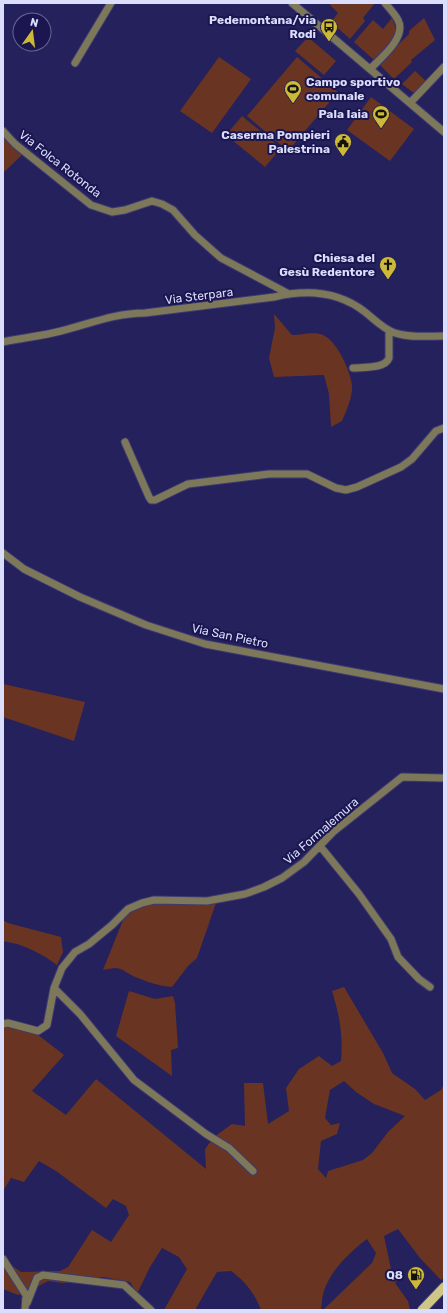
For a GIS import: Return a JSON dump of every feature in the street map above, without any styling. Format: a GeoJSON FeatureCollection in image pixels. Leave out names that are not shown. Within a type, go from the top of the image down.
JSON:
{"type":"FeatureCollection","features":[{"type":"Feature","properties":{"kind":"main road"},"geometry":{"type":"LineString","coordinates":[[422,1310],[444,1287]]}},
{"type":"Feature","properties":{"kind":"street"},"geometry":{"type":"LineString","coordinates":[[75,63],[110,3]]}},
{"type":"Feature","properties":{"kind":"street"},"geometry":{"type":"LineString","coordinates":[[292,3],[444,132]]}},
{"type":"Feature","properties":{"kind":"street"},"geometry":{"type":"LineString","coordinates":[[370,69],[397,38],[400,32],[398,19],[385,3]]}},
{"type":"Feature","properties":{"kind":"street"},"geometry":{"type":"LineString","coordinates":[[410,103],[444,67]]}},
{"type":"Feature","properties":{"kind":"street","name":"Via Folca Rotonda"},"geometry":{"type":"LineString","coordinates":[[3,131],[15,144],[91,205],[112,212],[125,210],[152,201],[162,204],[173,210],[195,235],[221,258],[290,294]]}},
{"type":"Feature","properties":{"kind":"street","name":"Via Sterpara"},"geometry":{"type":"LineString","coordinates":[[3,342],[62,331],[127,313],[145,313],[290,294],[316,293],[343,299],[359,308],[389,331],[407,335],[444,336]]}},
{"type":"Feature","properties":{"kind":"street"},"geometry":{"type":"LineString","coordinates":[[353,368],[384,364],[387,362],[389,356],[389,331]]}},
{"type":"Feature","properties":{"kind":"street"},"geometry":{"type":"LineString","coordinates":[[125,442],[149,497],[151,500],[155,500],[188,484],[269,474],[307,474],[336,488],[346,490],[357,488],[402,467],[412,459],[436,432],[444,428]]}},
{"type":"Feature","properties":{"kind":"street","name":"Via San Pietro"},"geometry":{"type":"LineString","coordinates":[[3,553],[24,569],[80,597],[146,625],[205,644],[444,689]]}},
{"type":"Feature","properties":{"kind":"street","name":"Via Formalemura"},"geometry":{"type":"LineString","coordinates":[[3,1024],[8,1023],[33,1031],[41,1030],[47,1026],[54,988],[62,968],[75,952],[89,944],[112,926],[133,906],[154,900],[207,901],[245,894],[264,887],[282,878],[304,862],[333,832],[402,777],[444,778]]}},
{"type":"Feature","properties":{"kind":"street"},"geometry":{"type":"LineString","coordinates":[[320,846],[359,894],[391,939],[398,957],[419,979],[430,987]]}},
{"type":"Feature","properties":{"kind":"street"},"geometry":{"type":"LineString","coordinates":[[54,988],[80,1014],[134,1080],[206,1134],[229,1148],[253,1171]]}},
{"type":"Feature","properties":{"kind":"street"},"geometry":{"type":"LineString","coordinates":[[3,1259],[26,1295],[26,1306]]}},
{"type":"Feature","properties":{"kind":"street"},"geometry":{"type":"LineString","coordinates":[[26,1306],[38,1278],[43,1275],[124,1285],[151,1310]]}},
{"type":"Feature","properties":{"kind":"shaded area"},"geometry":{"type":"Polygon","coordinates":[[[332,3],[375,3],[363,18],[365,21],[350,39],[331,22],[338,13],[330,5],[332,3]]]}},
{"type":"Feature","properties":{"kind":"shaded area"},"geometry":{"type":"Polygon","coordinates":[[[392,18],[395,25],[394,36],[388,46],[374,60],[354,42],[373,20],[383,29],[392,18]]]}},
{"type":"Feature","properties":{"kind":"shaded area"},"geometry":{"type":"Polygon","coordinates":[[[424,18],[435,40],[411,60],[412,62],[394,79],[379,64],[409,34],[409,31],[424,18]]]}},
{"type":"Feature","properties":{"kind":"shaded area"},"geometry":{"type":"Polygon","coordinates":[[[308,37],[336,61],[324,75],[295,51],[308,37]]]}},
{"type":"Feature","properties":{"kind":"shaded area"},"geometry":{"type":"Polygon","coordinates":[[[219,57],[251,79],[212,133],[180,111],[219,57]]]}},
{"type":"Feature","properties":{"kind":"shaded area","name":"Campo sportivo comunale"},"geometry":{"type":"Polygon","coordinates":[[[297,57],[338,92],[288,151],[247,116],[297,57]]]}},
{"type":"Feature","properties":{"kind":"shaded area"},"geometry":{"type":"Polygon","coordinates":[[[415,71],[427,82],[415,94],[402,84],[415,71]]]}},
{"type":"Feature","properties":{"kind":"shaded area","name":"Pala Iaia"},"geometry":{"type":"Polygon","coordinates":[[[371,97],[414,129],[390,161],[347,130],[371,97]]]}},
{"type":"Feature","properties":{"kind":"shaded area"},"geometry":{"type":"Polygon","coordinates":[[[242,116],[281,148],[265,167],[226,135],[242,116]]]}},
{"type":"Feature","properties":{"kind":"shaded area"},"geometry":{"type":"Polygon","coordinates":[[[3,135],[23,154],[3,173],[3,135]]]}},
{"type":"Feature","properties":{"kind":"shaded area"},"geometry":{"type":"Polygon","coordinates":[[[274,314],[292,335],[312,333],[320,334],[328,338],[338,350],[346,364],[352,385],[350,399],[342,421],[331,427],[329,394],[324,375],[274,377],[269,358],[275,328],[274,314]]]}},
{"type":"Feature","properties":{"kind":"shaded area"},"geometry":{"type":"Polygon","coordinates":[[[3,684],[85,702],[74,741],[3,717],[3,684]]]}},
{"type":"Feature","properties":{"kind":"shaded area"},"geometry":{"type":"Polygon","coordinates":[[[164,902],[216,903],[197,958],[188,966],[172,987],[147,981],[119,968],[103,970],[125,915],[144,906],[164,902]]]}},
{"type":"Feature","properties":{"kind":"shaded area"},"geometry":{"type":"Polygon","coordinates":[[[3,920],[8,923],[61,937],[63,952],[57,965],[32,950],[18,944],[3,941],[3,920]]]}},
{"type":"Feature","properties":{"kind":"shaded area"},"geometry":{"type":"Polygon","coordinates":[[[344,987],[383,1053],[392,1073],[415,1089],[425,1100],[441,1090],[444,1084],[444,1278],[441,1280],[420,1258],[398,1229],[384,1236],[391,1269],[400,1278],[395,1283],[408,1301],[410,1310],[323,1310],[372,1263],[376,1253],[367,1239],[354,1249],[337,1267],[328,1281],[324,1291],[321,1310],[261,1310],[249,1288],[231,1271],[217,1272],[195,1310],[164,1310],[187,1269],[179,1257],[162,1248],[150,1267],[137,1294],[130,1282],[103,1277],[63,1283],[48,1281],[28,1292],[18,1295],[3,1289],[3,1259],[21,1272],[60,1271],[68,1267],[92,1230],[111,1242],[129,1215],[126,1206],[113,1199],[106,1208],[56,1171],[39,1161],[24,1182],[11,1178],[3,1191],[3,1024],[33,1031],[64,1055],[32,1091],[66,1115],[96,1079],[206,1169],[205,1149],[214,1137],[232,1124],[245,1126],[244,1083],[263,1083],[268,1124],[289,1111],[286,1088],[299,1069],[319,1056],[332,1066],[341,1061],[342,1043],[340,1026],[332,991],[344,987]],[[344,1081],[330,1090],[325,1118],[331,1125],[340,1123],[337,1134],[321,1141],[318,1169],[326,1178],[328,1171],[363,1160],[372,1153],[388,1132],[405,1116],[374,1104],[356,1092],[344,1081]]]}},
{"type":"Feature","properties":{"kind":"shaded area"},"geometry":{"type":"Polygon","coordinates":[[[129,991],[155,999],[173,996],[175,1003],[178,1048],[171,1050],[172,1076],[116,1036],[129,991]]]}},
{"type":"Feature","properties":{"kind":"place","name":"Pedemontana/via Rodi"},"geometry":{"type":"Point","coordinates":[329,42]}},
{"type":"Feature","properties":{"kind":"place","name":"Campo sportivo comunale"},"geometry":{"type":"Point","coordinates":[293,104]}},
{"type":"Feature","properties":{"kind":"place","name":"Pala Iaia"},"geometry":{"type":"Point","coordinates":[381,129]}},
{"type":"Feature","properties":{"kind":"place","name":"Caserma Pompieri Palestrina"},"geometry":{"type":"Point","coordinates":[343,157]}},
{"type":"Feature","properties":{"kind":"place","name":"Chiesa del Gesù Redentore"},"geometry":{"type":"Point","coordinates":[388,280]}},
{"type":"Feature","properties":{"kind":"place","name":"Q8"},"geometry":{"type":"Point","coordinates":[416,1290]}}]}
